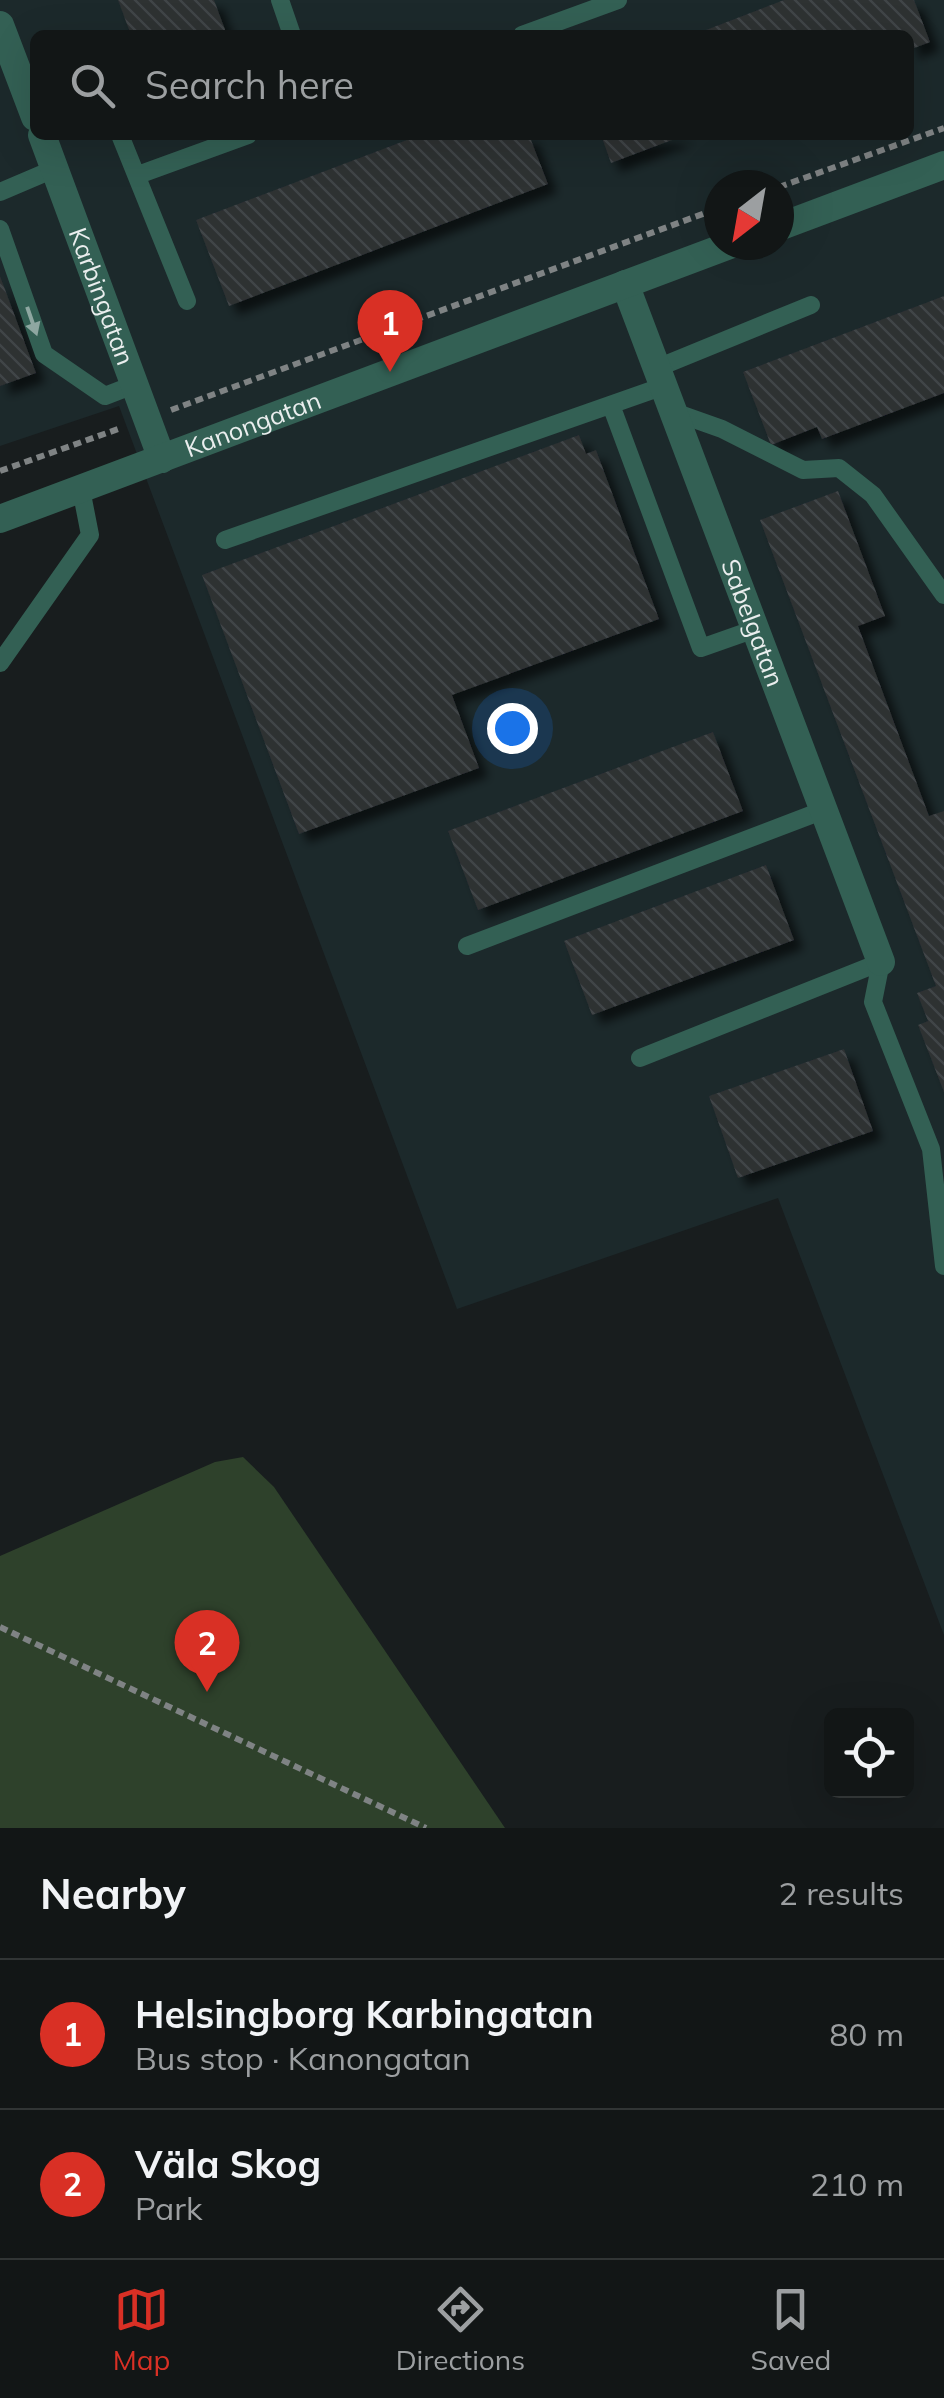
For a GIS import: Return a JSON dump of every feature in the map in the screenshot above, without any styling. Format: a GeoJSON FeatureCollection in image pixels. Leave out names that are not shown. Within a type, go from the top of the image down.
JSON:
{"type":"FeatureCollection","features":[{"type":"Feature","properties":{"kind":"street"},"geometry":{"type":"LineString","coordinates":[[0,25],[30,105]]}},
{"type":"Feature","properties":{"kind":"street","name":"Karbingatan"},"geometry":{"type":"LineString","coordinates":[[44,140],[162,460]]}},
{"type":"Feature","properties":{"kind":"street"},"geometry":{"type":"LineString","coordinates":[[794,221],[944,165]]}},
{"type":"Feature","properties":{"kind":"street","name":"Kanongatan"},"geometry":{"type":"LineString","coordinates":[[0,519],[704,255]]}},
{"type":"Feature","properties":{"kind":"street","name":"Sabelgatan"},"geometry":{"type":"LineString","coordinates":[[626,284],[880,962]]}},
{"type":"Feature","properties":{"kind":"lane"},"geometry":{"type":"LineString","coordinates":[[280,0],[290,30]]}},
{"type":"Feature","properties":{"kind":"lane"},"geometry":{"type":"LineString","coordinates":[[536,30],[618,0]]}},
{"type":"Feature","properties":{"kind":"lane"},"geometry":{"type":"LineString","coordinates":[[122,140],[187,301]]}},
{"type":"Feature","properties":{"kind":"lane"},"geometry":{"type":"LineString","coordinates":[[138,175],[234,140]]}},
{"type":"Feature","properties":{"kind":"lane"},"geometry":{"type":"LineString","coordinates":[[0,192],[54,169]]}},
{"type":"Feature","properties":{"kind":"lane"},"geometry":{"type":"LineString","coordinates":[[0,229],[44,354],[105,396],[136,384]]}},
{"type":"Feature","properties":{"kind":"lane"},"geometry":{"type":"LineString","coordinates":[[224,540],[665,388],[812,305]]}},
{"type":"Feature","properties":{"kind":"lane"},"geometry":{"type":"LineString","coordinates":[[665,388],[722,429],[803,470],[839,468],[873,495],[944,595]]}},
{"type":"Feature","properties":{"kind":"lane"},"geometry":{"type":"LineString","coordinates":[[611,405],[701,648],[755,628]]}},
{"type":"Feature","properties":{"kind":"lane"},"geometry":{"type":"LineString","coordinates":[[0,663],[90,534],[81,489]]}},
{"type":"Feature","properties":{"kind":"lane"},"geometry":{"type":"LineString","coordinates":[[467,946],[824,810]]}},
{"type":"Feature","properties":{"kind":"lane"},"geometry":{"type":"LineString","coordinates":[[640,1058],[880,962]]}},
{"type":"Feature","properties":{"kind":"lane"},"geometry":{"type":"LineString","coordinates":[[880,962],[873,1002],[932,1149],[944,1266]]}},
{"type":"Feature","properties":{"kind":"path"},"geometry":{"type":"LineString","coordinates":[[914,139],[944,128]]}},
{"type":"Feature","properties":{"kind":"path"},"geometry":{"type":"LineString","coordinates":[[794,181],[910,140]]}},
{"type":"Feature","properties":{"kind":"path"},"geometry":{"type":"LineString","coordinates":[[0,471],[704,214]]}},
{"type":"Feature","properties":{"kind":"path"},"geometry":{"type":"LineString","coordinates":[[0,1626],[426,1828]]}},
{"type":"Feature","properties":{"kind":"shaded area"},"geometry":{"type":"Polygon","coordinates":[[[0,0],[944,0],[944,1635],[778,1198],[457,1309],[119,406],[0,446],[0,0]]]}},
{"type":"Feature","properties":{"kind":"green space"},"geometry":{"type":"Polygon","coordinates":[[[243,1457],[274,1487],[505,1828],[0,1828],[0,1556],[215,1462],[243,1457]]]}},
{"type":"Feature","properties":{"kind":"building"},"geometry":{"type":"Polygon","coordinates":[[[118,0],[214,0],[225,30],[129,30],[118,0]]]}},
{"type":"Feature","properties":{"kind":"building"},"geometry":{"type":"Polygon","coordinates":[[[784,0],[914,0],[930,42],[914,48],[914,30],[706,30],[784,0]]]}},
{"type":"Feature","properties":{"kind":"building"},"geometry":{"type":"Polygon","coordinates":[[[407,140],[531,140],[548,184],[229,306],[196,220],[407,140]]]}},
{"type":"Feature","properties":{"kind":"building"},"geometry":{"type":"Polygon","coordinates":[[[603,140],[672,140],[611,163],[603,140]]]}},
{"type":"Feature","properties":{"kind":"building"},"geometry":{"type":"Polygon","coordinates":[[[0,276],[36,373],[0,386],[0,276]]]}},
{"type":"Feature","properties":{"kind":"building"},"geometry":{"type":"Polygon","coordinates":[[[944,296],[944,393],[822,439],[817,427],[771,445],[743,372],[944,296]]]}},
{"type":"Feature","properties":{"kind":"building"},"geometry":{"type":"Polygon","coordinates":[[[579,435],[586,454],[596,450],[659,619],[452,695],[479,768],[299,834],[202,575],[579,435]]]}},
{"type":"Feature","properties":{"kind":"building"},"geometry":{"type":"Polygon","coordinates":[[[838,491],[885,616],[858,626],[929,816],[944,811],[944,1092],[918,1025],[928,1021],[917,993],[936,986],[760,520],[838,491]]]}},
{"type":"Feature","properties":{"kind":"building"},"geometry":{"type":"Polygon","coordinates":[[[713,732],[743,811],[478,910],[448,831],[713,732]]]}},
{"type":"Feature","properties":{"kind":"building"},"geometry":{"type":"Polygon","coordinates":[[[766,865],[794,940],[592,1015],[564,941],[766,865]]]}},
{"type":"Feature","properties":{"kind":"building"},"geometry":{"type":"Polygon","coordinates":[[[844,1049],[873,1131],[738,1178],[709,1096],[844,1049]]]}},
{"type":"Feature","properties":{"kind":"place","name":"Helsingborg Karbingatan"},"geometry":{"type":"Point","coordinates":[390,372]}},
{"type":"Feature","properties":{"kind":"place","name":"Väla Skog"},"geometry":{"type":"Point","coordinates":[207,1692]}}]}
